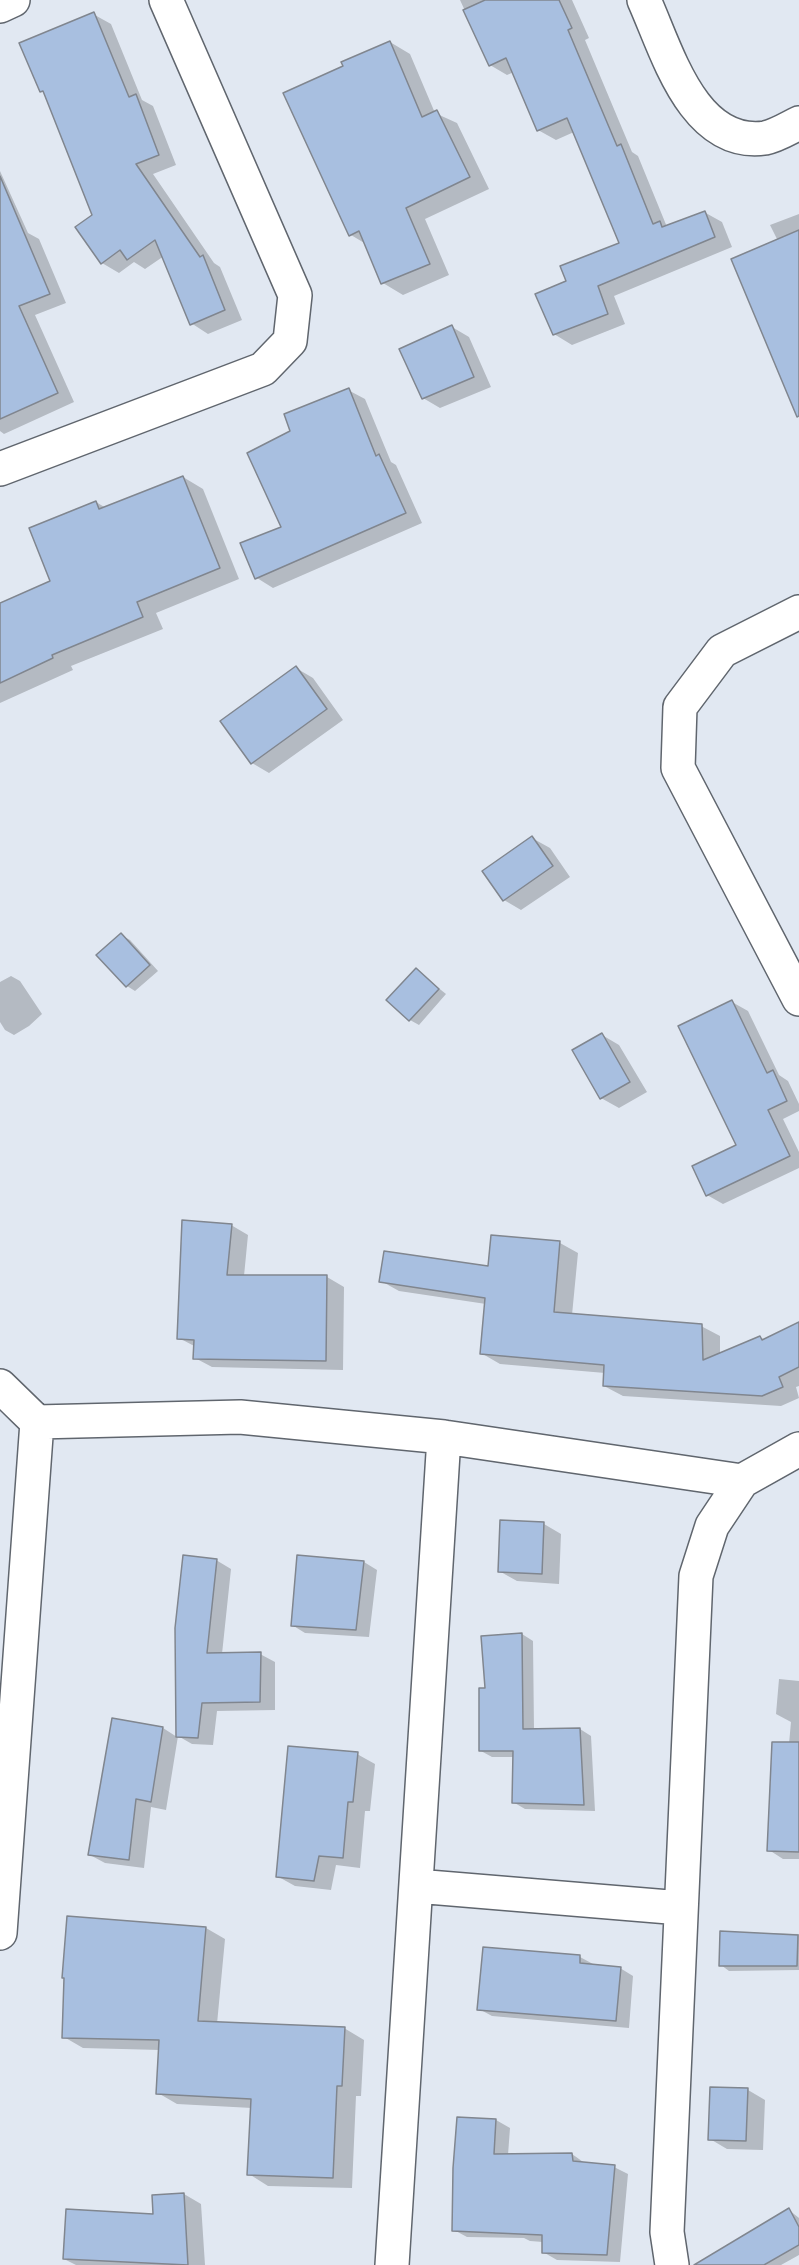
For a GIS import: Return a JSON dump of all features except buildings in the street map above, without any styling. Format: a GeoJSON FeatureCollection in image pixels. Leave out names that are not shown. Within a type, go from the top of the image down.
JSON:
{"type":"FeatureCollection","features":[{"type":"Feature","properties":{"kind":"street"},"geometry":{"type":"LineString","coordinates":[[0,6],[13,0]]}},
{"type":"Feature","properties":{"kind":"street"},"geometry":{"type":"LineString","coordinates":[[0,470],[263,369],[290,340],[295,295],[166,0]]}},
{"type":"Feature","properties":{"kind":"street"},"geometry":{"type":"LineString","coordinates":[[644,0],[689,100],[726,134],[765,138],[799,123]]}},
{"type":"Feature","properties":{"kind":"street"},"geometry":{"type":"LineString","coordinates":[[799,612],[722,651],[680,707],[678,768],[799,999]]}},
{"type":"Feature","properties":{"kind":"street"},"geometry":{"type":"LineString","coordinates":[[0,1386],[37,1422],[240,1417],[444,1437],[742,1481]]}},
{"type":"Feature","properties":{"kind":"street"},"geometry":{"type":"LineString","coordinates":[[0,1933],[37,1422]]}},
{"type":"Feature","properties":{"kind":"street"},"geometry":{"type":"LineString","coordinates":[[392,2265],[444,1437]]}},
{"type":"Feature","properties":{"kind":"street"},"geometry":{"type":"LineString","coordinates":[[672,2265],[667,2232],[696,1576],[712,1526],[742,1481],[799,1449]]}},
{"type":"Feature","properties":{"kind":"street"},"geometry":{"type":"LineString","coordinates":[[416,1886],[681,1908]]}}]}
